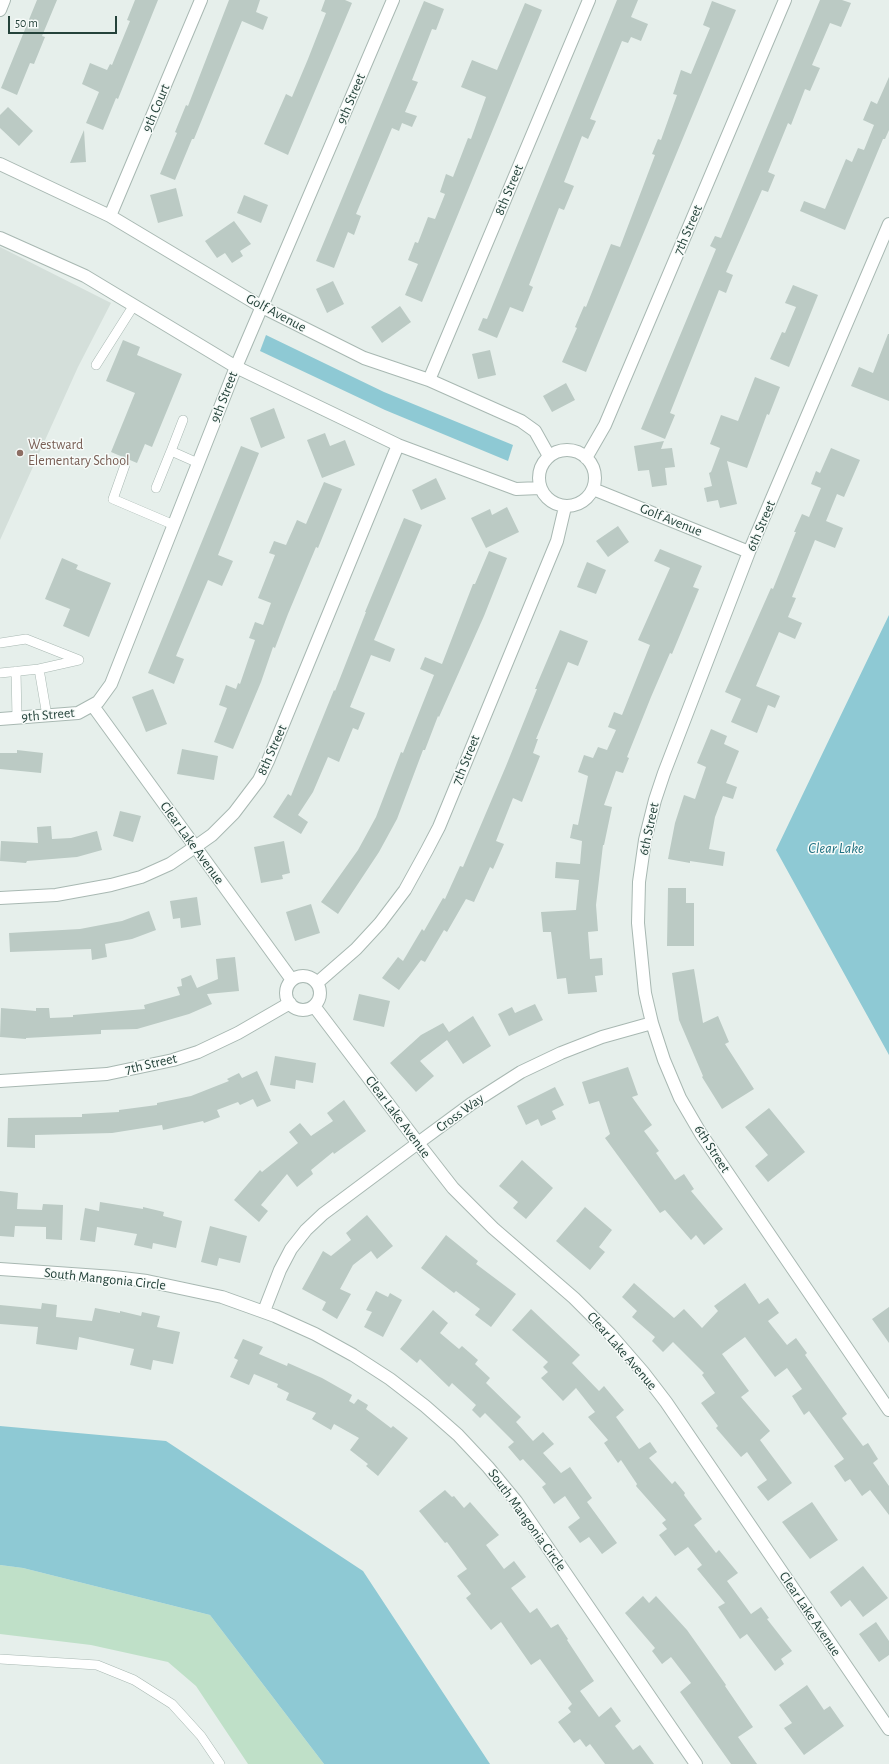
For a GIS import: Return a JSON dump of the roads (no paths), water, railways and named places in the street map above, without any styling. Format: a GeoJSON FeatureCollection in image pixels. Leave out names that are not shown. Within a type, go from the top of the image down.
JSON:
{"type":"FeatureCollection","features":[{"type":"Feature","properties":{"kind":"street"},"geometry":{"type":"LineString","coordinates":[[0,10],[4,0]]}},
{"type":"Feature","properties":{"kind":"street","name":"9th Court"},"geometry":{"type":"LineString","coordinates":[[110,216],[201,0]]}},
{"type":"Feature","properties":{"kind":"street","name":"9th Street"},"geometry":{"type":"LineString","coordinates":[[0,719],[78,713],[93,706],[106,694],[236,367],[393,0]]}},
{"type":"Feature","properties":{"kind":"street","name":"8th Street"},"geometry":{"type":"LineString","coordinates":[[429,380],[589,0]]}},
{"type":"Feature","properties":{"kind":"street","name":"7th Street"},"geometry":{"type":"LineString","coordinates":[[586,458],[605,425],[785,0]]}},
{"type":"Feature","properties":{"kind":"street","name":"Golf Avenue"},"geometry":{"type":"LineString","coordinates":[[0,164],[110,216],[262,308],[364,358],[429,380],[521,421],[535,432],[549,456]]}},
{"type":"Feature","properties":{"kind":"street","name":"6th Street"},"geometry":{"type":"LineString","coordinates":[[889,224],[749,552],[664,773],[655,800],[645,840],[639,882],[638,923],[645,992],[652,1023],[664,1060],[680,1098],[701,1134],[889,1410]]}},
{"type":"Feature","properties":{"kind":"street"},"geometry":{"type":"LineString","coordinates":[[0,238],[85,276],[236,367],[398,445],[516,489],[540,488]]}},
{"type":"Feature","properties":{"kind":"street","name":"8th Street"},"geometry":{"type":"LineString","coordinates":[[0,898],[56,895],[111,886],[141,877],[170,864],[195,847],[212,835],[234,813],[255,786],[268,761],[398,445]]}},
{"type":"Feature","properties":{"kind":"street"},"geometry":{"type":"LineString","coordinates":[[564,450],[580,453],[586,458],[594,472],[593,489],[582,502],[565,507],[550,501],[540,488],[540,471],[543,462],[549,456],[564,450]]}},
{"type":"Feature","properties":{"kind":"street","name":"Golf Avenue"},"geometry":{"type":"LineString","coordinates":[[593,489],[749,552]]}},
{"type":"Feature","properties":{"kind":"street","name":"7th Street"},"geometry":{"type":"LineString","coordinates":[[317,982],[356,949],[380,923],[404,890],[427,850],[442,820],[557,541],[565,507]]}},
{"type":"Feature","properties":{"kind":"street","name":"Clear Lake Avenue"},"geometry":{"type":"LineString","coordinates":[[93,706],[292,980]]}},
{"type":"Feature","properties":{"kind":"street"},"geometry":{"type":"LineString","coordinates":[[305,976],[317,982],[321,992],[320,998],[314,1006],[304,1010],[299,1009],[290,1003],[286,994],[288,984],[292,980],[305,976]]}},
{"type":"Feature","properties":{"kind":"street","name":"7th Street"},"geometry":{"type":"LineString","coordinates":[[0,1080],[107,1074],[173,1060],[198,1052],[238,1033],[290,1003]]}},
{"type":"Feature","properties":{"kind":"street","name":"Clear Lake Avenue"},"geometry":{"type":"LineString","coordinates":[[314,1006],[454,1188],[493,1228],[574,1298],[610,1334],[666,1402],[889,1729]]}},
{"type":"Feature","properties":{"kind":"street","name":"Cross Way"},"geometry":{"type":"LineString","coordinates":[[264,1311],[280,1270],[291,1249],[306,1230],[323,1214],[418,1143],[471,1104],[521,1072],[561,1052],[602,1037],[652,1023]]}},
{"type":"Feature","properties":{"kind":"street","name":"South Mangonia Circle"},"geometry":{"type":"LineString","coordinates":[[0,1269],[114,1277],[190,1289],[264,1311],[315,1334],[353,1355],[390,1379],[425,1406],[458,1435],[488,1467],[516,1501],[696,1764]]}},
{"type":"Feature","properties":{"kind":"lane"},"geometry":{"type":"LineString","coordinates":[[96,366],[134,305]]}},
{"type":"Feature","properties":{"kind":"lane"},"geometry":{"type":"LineString","coordinates":[[156,488],[183,420]]}},
{"type":"Feature","properties":{"kind":"lane"},"geometry":{"type":"LineString","coordinates":[[171,452],[198,463]]}},
{"type":"Feature","properties":{"kind":"lane"},"geometry":{"type":"LineString","coordinates":[[125,465],[113,499],[174,525]]}},
{"type":"Feature","properties":{"kind":"lane"},"geometry":{"type":"LineString","coordinates":[[0,643],[26,638],[80,660],[39,668],[0,673]]}},
{"type":"Feature","properties":{"kind":"lane"},"geometry":{"type":"LineString","coordinates":[[39,668],[47,716]]}},
{"type":"Feature","properties":{"kind":"lane"},"geometry":{"type":"LineString","coordinates":[[16,671],[17,718]]}},
{"type":"Feature","properties":{"kind":"lane"},"geometry":{"type":"LineString","coordinates":[[0,1659],[97,1665],[134,1680],[172,1704],[201,1736],[220,1764]]}},
{"type":"Feature","properties":{"kind":"water"},"geometry":{"type":"Polygon","coordinates":[[[266,335],[384,392],[513,445],[508,461],[385,410],[260,351],[266,335]]]}},
{"type":"Feature","properties":{"kind":"water","name":"Clear Lake"},"geometry":{"type":"Polygon","coordinates":[[[889,615],[889,1055],[776,850],[889,615]]]}},
{"type":"Feature","properties":{"kind":"water"},"geometry":{"type":"Polygon","coordinates":[[[0,1426],[166,1441],[363,1571],[490,1764],[324,1764],[210,1615],[23,1568],[0,1565],[0,1426]]]}},
{"type":"Feature","properties":{"kind":"place","name":"Westward Elementary School"},"geometry":{"type":"Point","coordinates":[20,453]}}]}
